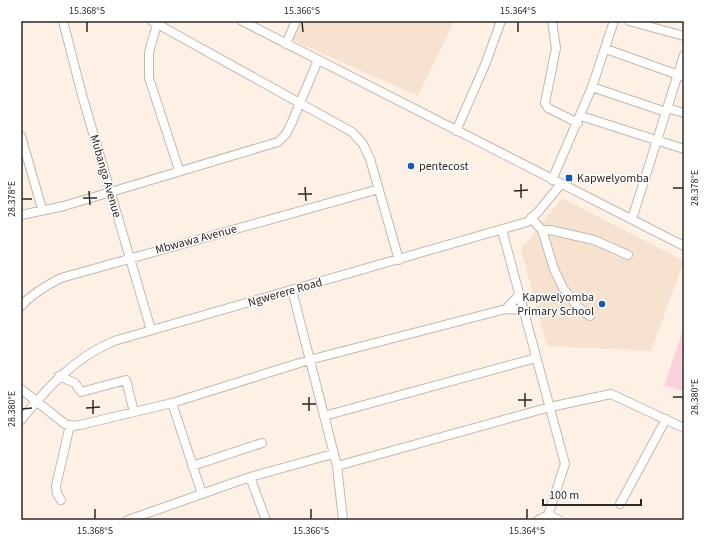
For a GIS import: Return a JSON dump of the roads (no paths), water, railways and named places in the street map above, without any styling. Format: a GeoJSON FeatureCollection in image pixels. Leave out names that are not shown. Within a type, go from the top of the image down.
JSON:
{"type":"FeatureCollection","features":[{"type":"Feature","properties":{"kind":"street","name":"Mubanga Avenue"},"geometry":{"type":"LineString","coordinates":[[63,21],[110,192],[151,330]]}},
{"type":"Feature","properties":{"kind":"street"},"geometry":{"type":"LineString","coordinates":[[242,21],[684,246]]}},
{"type":"Feature","properties":{"kind":"street"},"geometry":{"type":"LineString","coordinates":[[286,44],[296,21]]}},
{"type":"Feature","properties":{"kind":"street"},"geometry":{"type":"LineString","coordinates":[[456,131],[485,65],[501,21]]}},
{"type":"Feature","properties":{"kind":"street"},"geometry":{"type":"LineString","coordinates":[[552,21],[556,48],[545,103],[548,108],[579,119],[684,149]]}},
{"type":"Feature","properties":{"kind":"street"},"geometry":{"type":"LineString","coordinates":[[552,180],[592,87],[606,49],[614,21]]}},
{"type":"Feature","properties":{"kind":"street"},"geometry":{"type":"LineString","coordinates":[[629,21],[684,36]]}},
{"type":"Feature","properties":{"kind":"street"},"geometry":{"type":"LineString","coordinates":[[179,170],[149,78],[149,52],[155,23],[299,101],[352,132],[363,144],[379,189],[399,260]]}},
{"type":"Feature","properties":{"kind":"street"},"geometry":{"type":"LineString","coordinates":[[606,49],[681,76]]}},
{"type":"Feature","properties":{"kind":"street"},"geometry":{"type":"LineString","coordinates":[[632,219],[666,110],[681,76],[684,55]]}},
{"type":"Feature","properties":{"kind":"street"},"geometry":{"type":"LineString","coordinates":[[21,215],[42,209],[64,206],[179,170],[278,142],[286,134],[318,60]]}},
{"type":"Feature","properties":{"kind":"street"},"geometry":{"type":"LineString","coordinates":[[592,87],[666,110],[684,113]]}},
{"type":"Feature","properties":{"kind":"street"},"geometry":{"type":"LineString","coordinates":[[21,136],[42,209]]}},
{"type":"Feature","properties":{"kind":"street","name":"Ngwerere Road"},"geometry":{"type":"LineString","coordinates":[[21,420],[59,376],[78,360],[97,348],[114,341],[151,330],[527,222],[561,184]]}},
{"type":"Feature","properties":{"kind":"street","name":"Mbwawa Avenue"},"geometry":{"type":"LineString","coordinates":[[23,301],[61,278],[129,257],[379,189]]}},
{"type":"Feature","properties":{"kind":"street"},"geometry":{"type":"LineString","coordinates":[[531,218],[542,230],[554,269],[563,288],[578,307],[590,316]]}},
{"type":"Feature","properties":{"kind":"street"},"geometry":{"type":"LineString","coordinates":[[502,230],[565,464],[548,515],[538,520]]}},
{"type":"Feature","properties":{"kind":"street"},"geometry":{"type":"LineString","coordinates":[[542,230],[550,230],[594,240],[628,255]]}},
{"type":"Feature","properties":{"kind":"street"},"geometry":{"type":"LineString","coordinates":[[292,290],[337,466],[343,520]]}},
{"type":"Feature","properties":{"kind":"street"},"geometry":{"type":"LineString","coordinates":[[506,309],[519,295]]}},
{"type":"Feature","properties":{"kind":"street"},"geometry":{"type":"LineString","coordinates":[[21,389],[36,402],[70,425],[80,425],[172,402],[309,360],[506,309],[524,310]]}},
{"type":"Feature","properties":{"kind":"street"},"geometry":{"type":"LineString","coordinates":[[324,416],[536,358]]}},
{"type":"Feature","properties":{"kind":"street"},"geometry":{"type":"LineString","coordinates":[[59,376],[75,383],[81,392],[126,380],[134,412]]}},
{"type":"Feature","properties":{"kind":"street"},"geometry":{"type":"LineString","coordinates":[[337,466],[550,407],[611,394],[684,428]]}},
{"type":"Feature","properties":{"kind":"street"},"geometry":{"type":"LineString","coordinates":[[172,402],[202,494]]}},
{"type":"Feature","properties":{"kind":"street"},"geometry":{"type":"LineString","coordinates":[[620,504],[666,419]]}},
{"type":"Feature","properties":{"kind":"street"},"geometry":{"type":"LineString","coordinates":[[61,500],[57,494],[56,486],[70,425]]}},
{"type":"Feature","properties":{"kind":"street"},"geometry":{"type":"LineString","coordinates":[[192,466],[262,443]]}},
{"type":"Feature","properties":{"kind":"street"},"geometry":{"type":"LineString","coordinates":[[128,520],[250,478],[333,454]]}},
{"type":"Feature","properties":{"kind":"street"},"geometry":{"type":"LineString","coordinates":[[250,478],[266,520]]}},
{"type":"Feature","properties":{"kind":"street"},"geometry":{"type":"LineString","coordinates":[[548,515],[559,520]]}},
{"type":"Feature","properties":{"kind":"place","name":"pentecost"},"geometry":{"type":"Point","coordinates":[411,166]}},
{"type":"Feature","properties":{"kind":"place","name":"Kapwelyomba"},"geometry":{"type":"Point","coordinates":[569,178]}},
{"type":"Feature","properties":{"kind":"place","name":"Kapwelyomba Primary School"},"geometry":{"type":"Point","coordinates":[602,304]}}]}
